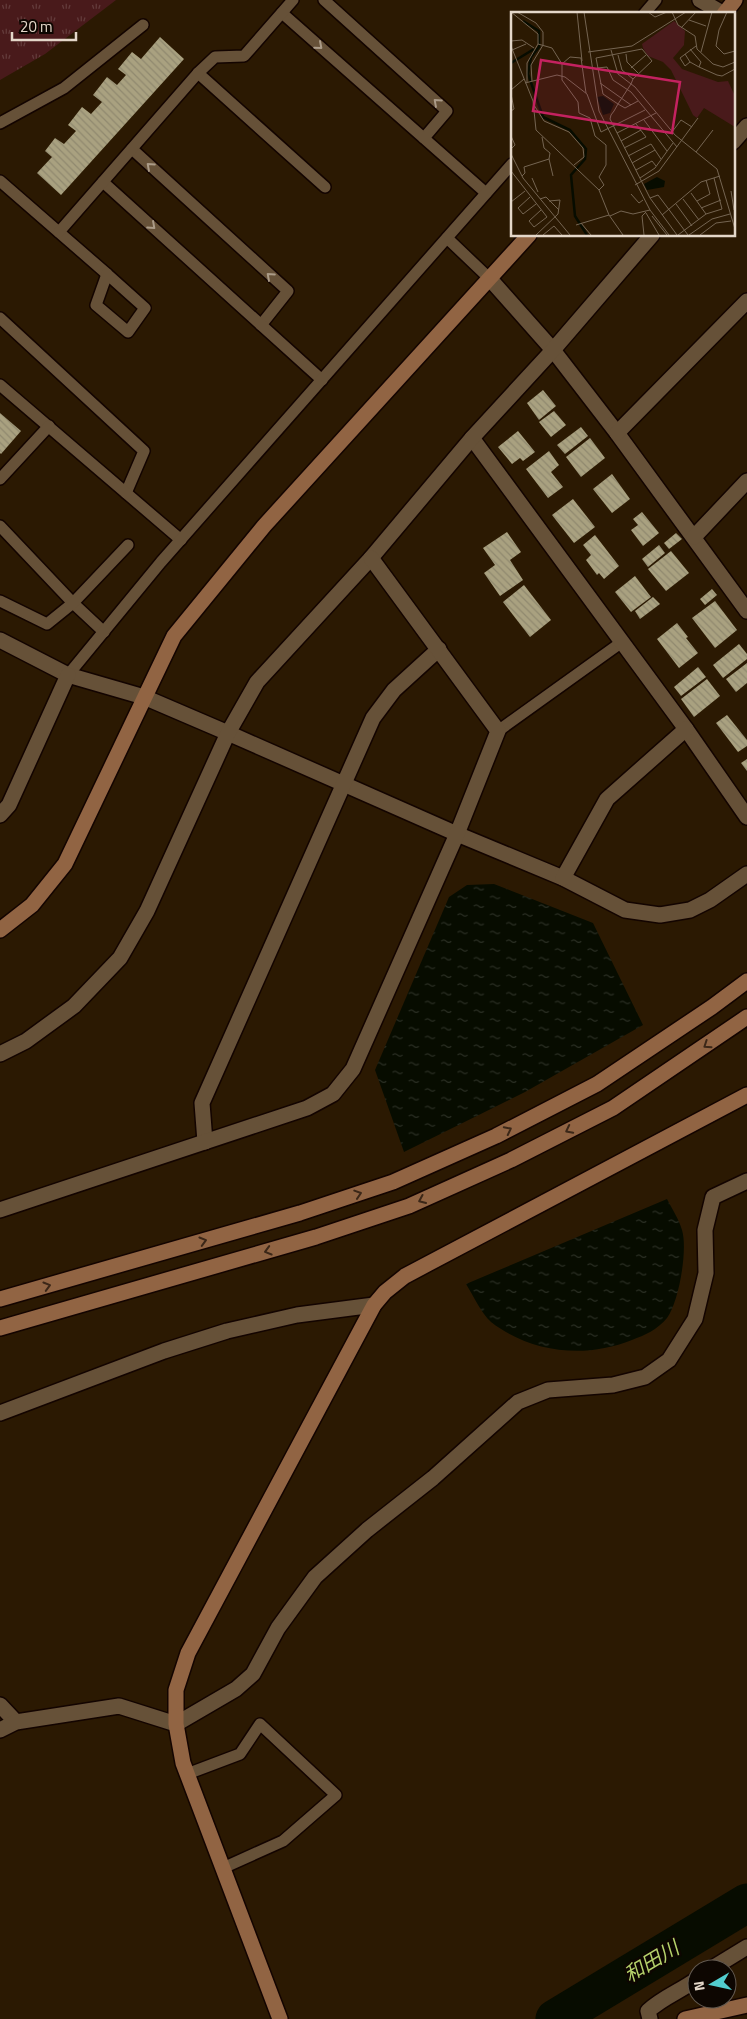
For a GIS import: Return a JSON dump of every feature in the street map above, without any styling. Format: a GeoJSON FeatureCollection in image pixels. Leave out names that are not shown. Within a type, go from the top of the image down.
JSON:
{"type":"FeatureCollection","features":[{"type":"Feature","properties":{"kind":"street"},"geometry":{"type":"LineString","coordinates":[[700,0],[721,12]]}},
{"type":"Feature","properties":{"kind":"street"},"geometry":{"type":"LineString","coordinates":[[726,12],[735,0]]}},
{"type":"Feature","properties":{"kind":"street"},"geometry":{"type":"LineString","coordinates":[[734,141],[747,126]]}},
{"type":"Feature","properties":{"kind":"street"},"geometry":{"type":"LineString","coordinates":[[0,930],[32,905],[65,864],[174,636],[264,526],[528,236]]}},
{"type":"Feature","properties":{"kind":"street"},"geometry":{"type":"LineString","coordinates":[[0,1054],[26,1041],[74,1006],[120,958],[147,911],[228,732],[257,682],[371,558],[472,438],[553,350],[651,236]]}},
{"type":"Feature","properties":{"kind":"street"},"geometry":{"type":"LineString","coordinates":[[490,279],[553,350],[617,433],[747,611]]}},
{"type":"Feature","properties":{"kind":"street"},"geometry":{"type":"LineString","coordinates":[[617,433],[747,301]]}},
{"type":"Feature","properties":{"kind":"street"},"geometry":{"type":"LineString","coordinates":[[472,438],[686,729],[747,817]]}},
{"type":"Feature","properties":{"kind":"street"},"geometry":{"type":"LineString","coordinates":[[694,537],[747,481]]}},
{"type":"Feature","properties":{"kind":"street"},"geometry":{"type":"LineString","coordinates":[[0,1210],[307,1108],[332,1094],[353,1069],[456,834],[498,731],[371,558]]}},
{"type":"Feature","properties":{"kind":"street"},"geometry":{"type":"LineString","coordinates":[[0,640],[68,674],[144,697],[228,732],[456,834],[563,878],[625,910],[660,915],[690,910],[710,900],[747,874]]}},
{"type":"Feature","properties":{"kind":"street"},"geometry":{"type":"LineString","coordinates":[[205,1142],[202,1103],[373,718],[394,690],[439,649]]}},
{"type":"Feature","properties":{"kind":"street"},"geometry":{"type":"LineString","coordinates":[[0,815],[9,805],[68,674]]}},
{"type":"Feature","properties":{"kind":"street"},"geometry":{"type":"LineString","coordinates":[[563,878],[607,799],[686,729]]}},
{"type":"Feature","properties":{"kind":"street"},"geometry":{"type":"LineString","coordinates":[[0,1299],[300,1213],[393,1182],[496,1136],[597,1084],[747,982]]}},
{"type":"Feature","properties":{"kind":"street"},"geometry":{"type":"LineString","coordinates":[[0,1328],[316,1237],[409,1206],[511,1160],[613,1108],[747,1017]]}},
{"type":"Feature","properties":{"kind":"street"},"geometry":{"type":"LineString","coordinates":[[280,2019],[183,1762],[176,1724],[176,1690],[188,1653],[374,1306],[385,1292],[405,1276],[747,1095]]}},
{"type":"Feature","properties":{"kind":"street"},"geometry":{"type":"LineString","coordinates":[[0,1730],[16,1722],[118,1706],[176,1724],[236,1689],[253,1674],[278,1628],[315,1577],[367,1530],[433,1478],[518,1402],[548,1390],[613,1385],[645,1377],[669,1360],[695,1319],[706,1272],[705,1230],[713,1197],[747,1181]]}},
{"type":"Feature","properties":{"kind":"street"},"geometry":{"type":"LineString","coordinates":[[0,1413],[164,1351],[227,1331],[297,1315],[374,1306]]}},
{"type":"Feature","properties":{"kind":"street"},"geometry":{"type":"LineString","coordinates":[[0,1704],[16,1722]]}},
{"type":"Feature","properties":{"kind":"street"},"geometry":{"type":"LineString","coordinates":[[727,1959],[747,1947]]}},
{"type":"Feature","properties":{"kind":"street"},"geometry":{"type":"LineString","coordinates":[[650,2019],[648,2011],[662,1999],[687,1987]]}},
{"type":"Feature","properties":{"kind":"street"},"geometry":{"type":"LineString","coordinates":[[685,2019],[747,2005]]}},
{"type":"Feature","properties":{"kind":"lane"},"geometry":{"type":"LineString","coordinates":[[59,232],[198,73],[215,57],[244,56],[293,0]]}},
{"type":"Feature","properties":{"kind":"lane"},"geometry":{"type":"LineString","coordinates":[[646,12],[656,0]]}},
{"type":"Feature","properties":{"kind":"lane"},"geometry":{"type":"LineString","coordinates":[[331,2],[447,111],[424,138]]}},
{"type":"Feature","properties":{"kind":"lane"},"geometry":{"type":"LineString","coordinates":[[282,13],[486,193]]}},
{"type":"Feature","properties":{"kind":"lane"},"geometry":{"type":"LineString","coordinates":[[0,123],[64,88],[143,25]]}},
{"type":"Feature","properties":{"kind":"lane"},"geometry":{"type":"LineString","coordinates":[[198,73],[324,187]]}},
{"type":"Feature","properties":{"kind":"lane"},"geometry":{"type":"LineString","coordinates":[[132,149],[288,292],[261,325]]}},
{"type":"Feature","properties":{"kind":"lane"},"geometry":{"type":"LineString","coordinates":[[68,674],[181,540],[511,165]]}},
{"type":"Feature","properties":{"kind":"lane"},"geometry":{"type":"LineString","coordinates":[[0,181],[107,274],[145,308],[128,332],[96,305],[107,274]]}},
{"type":"Feature","properties":{"kind":"lane"},"geometry":{"type":"LineString","coordinates":[[103,182],[322,380]]}},
{"type":"Feature","properties":{"kind":"lane"},"geometry":{"type":"LineString","coordinates":[[447,238],[490,279]]}},
{"type":"Feature","properties":{"kind":"lane"},"geometry":{"type":"LineString","coordinates":[[0,318],[144,451],[126,493]]}},
{"type":"Feature","properties":{"kind":"lane"},"geometry":{"type":"LineString","coordinates":[[0,385],[181,540]]}},
{"type":"Feature","properties":{"kind":"lane"},"geometry":{"type":"LineString","coordinates":[[0,480],[49,426]]}},
{"type":"Feature","properties":{"kind":"lane"},"geometry":{"type":"LineString","coordinates":[[0,526],[73,603],[104,632]]}},
{"type":"Feature","properties":{"kind":"lane"},"geometry":{"type":"LineString","coordinates":[[0,602],[47,624],[73,603],[128,545]]}},
{"type":"Feature","properties":{"kind":"lane"},"geometry":{"type":"LineString","coordinates":[[498,731],[622,642]]}},
{"type":"Feature","properties":{"kind":"lane"},"geometry":{"type":"LineString","coordinates":[[187,1774],[240,1754],[260,1724],[336,1795],[283,1841],[222,1868]]}},
{"type":"Feature","properties":{"kind":"green space"},"geometry":{"type":"Polygon","coordinates":[[[0,0],[116,0],[45,54],[0,80],[0,0]]]}},
{"type":"Feature","properties":{"kind":"water"},"geometry":{"type":"Polygon","coordinates":[[[494,884],[593,923],[643,1025],[525,1092],[404,1152],[375,1070],[449,897],[467,885],[494,884]]]}},
{"type":"Feature","properties":{"kind":"water"},"geometry":{"type":"Polygon","coordinates":[[[667,1199],[677,1218],[684,1239],[679,1288],[667,1318],[655,1329],[642,1336],[614,1346],[596,1350],[577,1351],[559,1350],[523,1341],[487,1318],[466,1284],[667,1199]]]}},
{"type":"Feature","properties":{"kind":"building"},"geometry":{"type":"Polygon","coordinates":[[[160,37],[184,59],[61,195],[37,173],[52,157],[45,151],[55,138],[64,144],[76,131],[68,125],[82,107],[91,114],[102,102],[93,95],[107,77],[117,85],[126,75],[118,69],[132,52],[141,59],[160,37]]]}},
{"type":"Feature","properties":{"kind":"building"},"geometry":{"type":"Polygon","coordinates":[[[543,390],[556,406],[539,420],[527,403],[543,390]]]}},
{"type":"Feature","properties":{"kind":"building"},"geometry":{"type":"Polygon","coordinates":[[[554,411],[566,425],[551,437],[539,422],[554,411]]]}},
{"type":"Feature","properties":{"kind":"building"},"geometry":{"type":"Polygon","coordinates":[[[0,413],[21,431],[1,454],[0,453],[0,413]]]}},
{"type":"Feature","properties":{"kind":"building"},"geometry":{"type":"Polygon","coordinates":[[[581,427],[588,436],[565,454],[557,445],[581,427]]]}},
{"type":"Feature","properties":{"kind":"building"},"geometry":{"type":"Polygon","coordinates":[[[518,431],[535,452],[523,461],[520,458],[512,464],[498,447],[518,431]]]}},
{"type":"Feature","properties":{"kind":"building"},"geometry":{"type":"Polygon","coordinates":[[[590,438],[605,458],[581,477],[566,457],[590,438]]]}},
{"type":"Feature","properties":{"kind":"building"},"geometry":{"type":"Polygon","coordinates":[[[549,451],[559,465],[551,472],[563,487],[548,498],[526,469],[549,451]]]}},
{"type":"Feature","properties":{"kind":"building"},"geometry":{"type":"Polygon","coordinates":[[[612,474],[630,499],[612,513],[593,489],[612,474]]]}},
{"type":"Feature","properties":{"kind":"building"},"geometry":{"type":"Polygon","coordinates":[[[573,499],[595,527],[574,543],[552,515],[573,499]]]}},
{"type":"Feature","properties":{"kind":"building"},"geometry":{"type":"Polygon","coordinates":[[[642,512],[659,533],[643,546],[631,530],[638,525],[633,519],[642,512]]]}},
{"type":"Feature","properties":{"kind":"building"},"geometry":{"type":"Polygon","coordinates":[[[507,532],[521,552],[510,560],[523,580],[500,596],[484,573],[495,565],[483,548],[507,532]]]}},
{"type":"Feature","properties":{"kind":"building"},"geometry":{"type":"Polygon","coordinates":[[[676,533],[682,539],[669,549],[664,543],[676,533]]]}},
{"type":"Feature","properties":{"kind":"building"},"geometry":{"type":"Polygon","coordinates":[[[595,535],[619,566],[604,579],[599,573],[597,575],[586,560],[591,555],[583,545],[595,535]]]}},
{"type":"Feature","properties":{"kind":"building"},"geometry":{"type":"Polygon","coordinates":[[[659,545],[665,553],[648,567],[642,559],[659,545]]]}},
{"type":"Feature","properties":{"kind":"building"},"geometry":{"type":"Polygon","coordinates":[[[671,551],[689,573],[666,591],[648,569],[671,551]]]}},
{"type":"Feature","properties":{"kind":"building"},"geometry":{"type":"Polygon","coordinates":[[[635,576],[651,597],[631,612],[615,592],[635,576]]]}},
{"type":"Feature","properties":{"kind":"building"},"geometry":{"type":"Polygon","coordinates":[[[524,585],[551,620],[530,637],[503,602],[524,585]]]}},
{"type":"Feature","properties":{"kind":"building"},"geometry":{"type":"Polygon","coordinates":[[[712,589],[717,595],[705,605],[700,599],[712,589]]]}},
{"type":"Feature","properties":{"kind":"building"},"geometry":{"type":"Polygon","coordinates":[[[653,597],[660,604],[640,619],[635,611],[653,597]]]}},
{"type":"Feature","properties":{"kind":"building"},"geometry":{"type":"Polygon","coordinates":[[[715,601],[737,630],[715,648],[692,618],[715,601]]]}},
{"type":"Feature","properties":{"kind":"building"},"geometry":{"type":"Polygon","coordinates":[[[677,623],[698,653],[679,668],[657,639],[677,623]]]}},
{"type":"Feature","properties":{"kind":"building"},"geometry":{"type":"Polygon","coordinates":[[[739,644],[747,654],[747,659],[723,678],[713,665],[739,644]]]}},
{"type":"Feature","properties":{"kind":"building"},"geometry":{"type":"Polygon","coordinates":[[[747,663],[747,683],[736,692],[726,679],[747,663]]]}},
{"type":"Feature","properties":{"kind":"building"},"geometry":{"type":"Polygon","coordinates":[[[698,667],[706,677],[681,696],[674,687],[698,667]]]}},
{"type":"Feature","properties":{"kind":"building"},"geometry":{"type":"Polygon","coordinates":[[[707,679],[720,696],[694,717],[681,699],[707,679]]]}},
{"type":"Feature","properties":{"kind":"building"},"geometry":{"type":"Polygon","coordinates":[[[727,715],[747,740],[747,746],[738,752],[716,723],[727,715]]]}},
{"type":"Feature","properties":{"kind":"building"},"geometry":{"type":"Polygon","coordinates":[[[747,759],[747,771],[741,763],[747,759]]]}},
{"type":"Feature","properties":{"kind":"waterway","name":"和田川"},"geometry":{"type":"LineString","coordinates":[[555,2019],[747,1903]]}}]}
